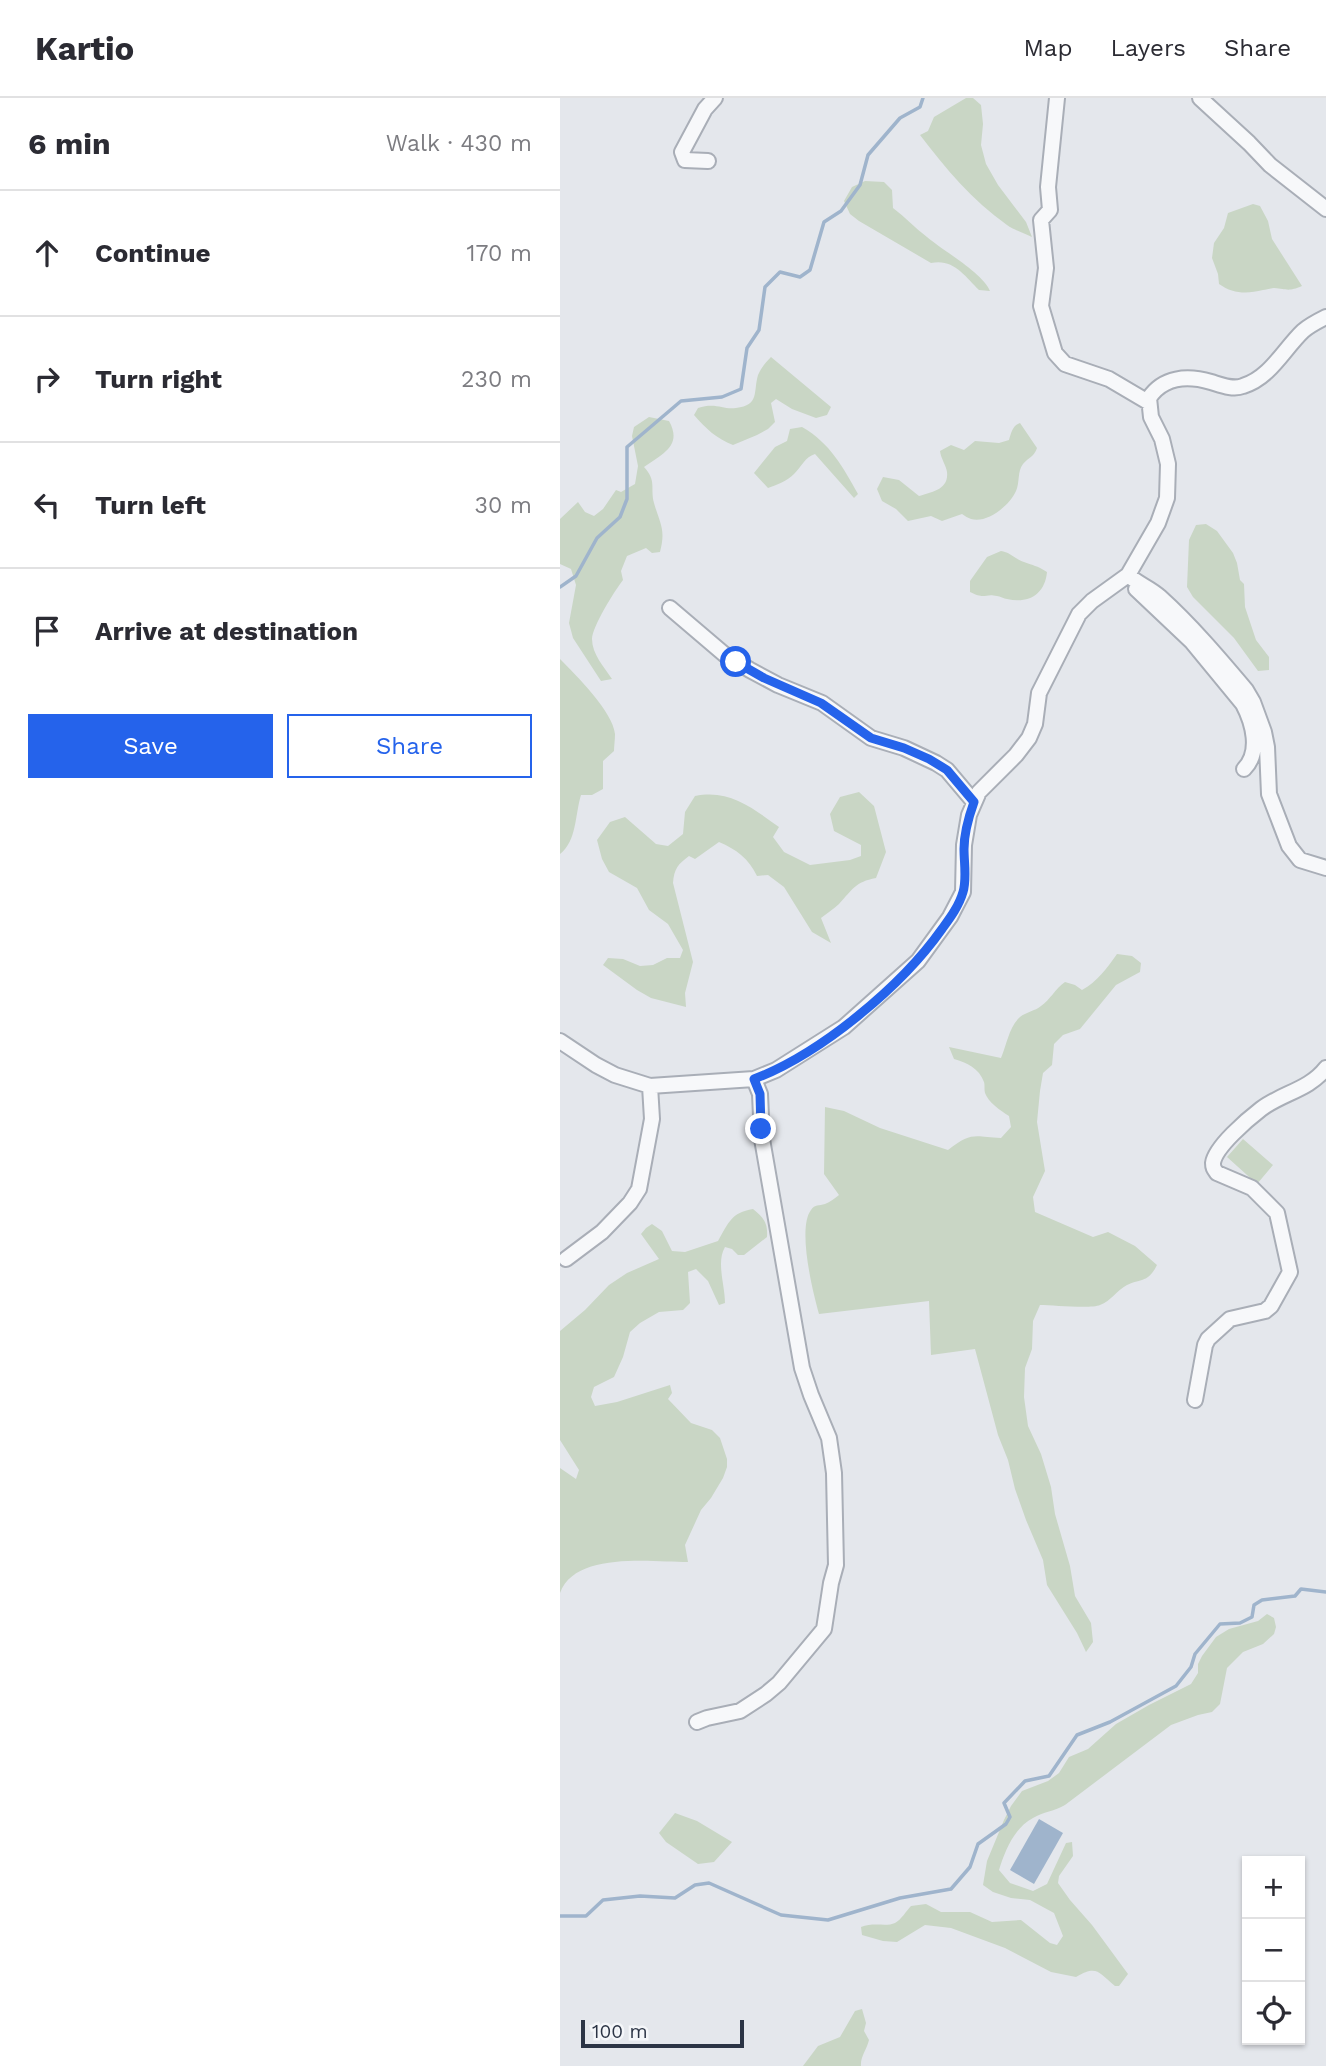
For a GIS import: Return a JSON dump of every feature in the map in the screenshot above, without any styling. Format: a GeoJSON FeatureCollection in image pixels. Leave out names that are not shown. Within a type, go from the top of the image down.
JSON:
{"type":"FeatureCollection","features":[{"type":"Feature","properties":{"kind":"street"},"geometry":{"type":"LineString","coordinates":[[708,161],[685,160],[682,152],[705,109],[715,98]]}},
{"type":"Feature","properties":{"kind":"street"},"geometry":{"type":"LineString","coordinates":[[1057,98],[1048,187],[1050,210],[1041,220],[1046,258],[1041,300],[1043,316],[1055,353],[1065,364],[1109,379],[1148,402]]}},
{"type":"Feature","properties":{"kind":"street"},"geometry":{"type":"LineString","coordinates":[[1200,98],[1270,165],[1326,209]]}},
{"type":"Feature","properties":{"kind":"street"},"geometry":{"type":"LineString","coordinates":[[560,1041],[615,1075],[650,1086],[754,1079],[776,1070],[844,1027],[906,973],[929,947],[963,892],[964,845],[974,802],[983,787],[1016,755],[1033,730],[1037,698],[1079,614],[1092,601],[1126,577],[1158,523],[1167,498],[1168,486],[1167,456],[1163,439],[1151,417],[1148,402],[1156,388],[1177,379],[1201,379],[1233,388],[1243,387],[1267,371],[1303,331],[1326,317]]}},
{"type":"Feature","properties":{"kind":"street"},"geometry":{"type":"LineString","coordinates":[[1126,577],[1192,642],[1244,704],[1254,742],[1252,757],[1244,769]]}},
{"type":"Feature","properties":{"kind":"street"},"geometry":{"type":"LineString","coordinates":[[1126,577],[1157,594],[1182,617],[1246,690],[1264,732],[1269,794],[1289,846],[1300,860],[1326,869]]}},
{"type":"Feature","properties":{"kind":"street"},"geometry":{"type":"LineString","coordinates":[[670,608],[724,654],[750,670],[821,703],[871,738],[904,748],[947,770],[974,802]]}},
{"type":"Feature","properties":{"kind":"street"},"geometry":{"type":"LineString","coordinates":[[1195,1400],[1208,1339],[1230,1319],[1265,1311],[1271,1306],[1290,1272],[1277,1213],[1252,1188],[1217,1173],[1213,1163],[1216,1155],[1230,1137],[1261,1109],[1306,1086],[1326,1068]]}},
{"type":"Feature","properties":{"kind":"street"},"geometry":{"type":"LineString","coordinates":[[697,1722],[740,1711],[779,1683],[824,1629],[836,1565],[836,1495],[832,1451],[802,1368],[762,1139],[760,1094],[754,1079]]}},
{"type":"Feature","properties":{"kind":"street"},"geometry":{"type":"LineString","coordinates":[[566,1259],[602,1232],[639,1188],[652,1119],[650,1086]]}},
{"type":"Feature","properties":{"kind":"green space"},"geometry":{"type":"Polygon","coordinates":[[[966,98],[973,98],[981,105],[981,145],[986,164],[1026,222],[1032,237],[1010,227],[971,195],[920,135],[928,131],[934,117],[966,98]]]}},
{"type":"Feature","properties":{"kind":"green space"},"geometry":{"type":"Polygon","coordinates":[[[865,181],[884,182],[892,190],[893,208],[971,269],[990,291],[979,290],[952,266],[939,262],[931,263],[850,214],[844,201],[852,187],[865,181]]]}},
{"type":"Feature","properties":{"kind":"green space"},"geometry":{"type":"Polygon","coordinates":[[[1253,204],[1260,206],[1268,221],[1272,239],[1302,286],[1290,290],[1274,288],[1246,292],[1230,290],[1219,284],[1212,258],[1214,243],[1224,228],[1228,213],[1253,204]]]}},
{"type":"Feature","properties":{"kind":"green space"},"geometry":{"type":"Polygon","coordinates":[[[771,357],[831,407],[827,415],[816,418],[792,409],[776,399],[771,403],[775,422],[768,429],[733,445],[712,433],[694,415],[698,408],[704,406],[731,408],[749,404],[754,397],[759,372],[771,357]]]}},
{"type":"Feature","properties":{"kind":"green space"},"geometry":{"type":"Polygon","coordinates":[[[649,417],[669,421],[674,437],[664,453],[644,467],[652,481],[662,544],[660,552],[652,553],[646,548],[627,556],[621,571],[623,580],[593,633],[594,650],[612,679],[601,681],[573,638],[569,623],[576,585],[571,569],[560,564],[560,519],[578,502],[585,512],[594,516],[603,509],[616,490],[621,492],[635,484],[638,466],[632,436],[634,427],[649,417]]]}},
{"type":"Feature","properties":{"kind":"green space"},"geometry":{"type":"Polygon","coordinates":[[[1020,423],[1037,448],[1021,467],[1013,496],[991,516],[977,520],[962,514],[942,521],[931,516],[908,521],[896,509],[882,501],[877,489],[883,477],[899,480],[919,496],[934,491],[945,483],[947,478],[940,451],[951,445],[964,450],[975,441],[999,443],[1009,440],[1014,427],[1020,423]]]}},
{"type":"Feature","properties":{"kind":"green space"},"geometry":{"type":"Polygon","coordinates":[[[802,427],[820,440],[835,456],[858,494],[854,498],[815,454],[788,479],[768,488],[754,473],[775,447],[787,441],[790,429],[802,427]]]}},
{"type":"Feature","properties":{"kind":"green space"},"geometry":{"type":"Polygon","coordinates":[[[1206,524],[1217,531],[1233,553],[1240,580],[1244,584],[1245,607],[1256,640],[1269,657],[1269,670],[1258,671],[1234,638],[1193,597],[1187,587],[1189,540],[1196,525],[1206,524]]]}},
{"type":"Feature","properties":{"kind":"green space"},"geometry":{"type":"Polygon","coordinates":[[[1001,551],[1047,572],[1043,586],[1035,596],[1015,600],[993,595],[979,596],[970,592],[970,581],[987,557],[1001,551]]]}},
{"type":"Feature","properties":{"kind":"green space"},"geometry":{"type":"Polygon","coordinates":[[[560,659],[601,705],[613,725],[615,734],[614,751],[603,761],[603,789],[592,795],[581,795],[573,835],[566,849],[560,854],[560,659]]]}},
{"type":"Feature","properties":{"kind":"green space"},"geometry":{"type":"Polygon","coordinates":[[[859,792],[874,806],[886,852],[876,878],[859,884],[821,918],[831,943],[812,932],[784,887],[768,875],[757,876],[741,855],[719,842],[695,859],[689,856],[677,867],[674,874],[673,883],[693,962],[685,993],[686,1007],[651,998],[603,965],[608,958],[623,959],[640,966],[653,965],[667,958],[680,958],[683,950],[668,924],[649,910],[637,888],[609,872],[597,840],[610,822],[625,817],[656,844],[668,846],[683,834],[685,812],[695,796],[719,795],[740,802],[779,827],[773,837],[784,852],[810,865],[861,856],[861,845],[834,831],[830,814],[840,797],[859,792]]]}},
{"type":"Feature","properties":{"kind":"green space"},"geometry":{"type":"Polygon","coordinates":[[[1117,954],[1132,956],[1141,963],[1140,972],[1116,985],[1080,1029],[1063,1035],[1054,1044],[1052,1065],[1043,1073],[1037,1122],[1045,1171],[1033,1197],[1035,1212],[1093,1237],[1108,1232],[1135,1246],[1157,1265],[1148,1277],[1127,1285],[1100,1305],[1040,1305],[1033,1321],[1032,1349],[1025,1368],[1024,1397],[1028,1426],[1041,1454],[1051,1487],[1075,1596],[1091,1623],[1093,1642],[1086,1652],[1047,1585],[1043,1560],[1015,1489],[975,1349],[931,1355],[929,1301],[819,1314],[807,1261],[806,1231],[807,1219],[813,1208],[839,1195],[824,1174],[825,1107],[844,1111],[880,1128],[948,1150],[973,1136],[1001,1138],[1011,1127],[1009,1116],[987,1096],[979,1073],[968,1064],[954,1059],[949,1047],[1001,1058],[1011,1031],[1020,1017],[1039,1008],[1065,982],[1082,990],[1087,987],[1117,954]]]}},
{"type":"Feature","properties":{"kind":"green space"},"geometry":{"type":"Polygon","coordinates":[[[1243,1139],[1273,1165],[1257,1184],[1227,1157],[1243,1139]]]}},
{"type":"Feature","properties":{"kind":"green space"},"geometry":{"type":"Polygon","coordinates":[[[753,1209],[764,1221],[767,1237],[744,1255],[738,1255],[725,1247],[721,1267],[725,1303],[719,1305],[708,1281],[696,1269],[688,1272],[690,1303],[683,1310],[659,1312],[630,1332],[614,1377],[594,1387],[591,1397],[595,1406],[670,1385],[672,1393],[668,1399],[691,1423],[712,1430],[720,1438],[727,1467],[711,1498],[701,1510],[685,1545],[688,1562],[636,1561],[598,1565],[581,1570],[568,1580],[560,1593],[560,1468],[576,1479],[579,1470],[560,1440],[560,1331],[609,1285],[627,1273],[659,1259],[641,1234],[652,1224],[662,1231],[672,1251],[685,1252],[718,1241],[735,1216],[753,1209]]]}},
{"type":"Feature","properties":{"kind":"green space"},"geometry":{"type":"Polygon","coordinates":[[[1267,1614],[1274,1618],[1274,1634],[1263,1644],[1243,1652],[1227,1668],[1220,1704],[1212,1712],[1171,1725],[1065,1805],[1026,1822],[1015,1834],[1004,1855],[999,1870],[1010,1883],[1033,1891],[1047,1884],[1066,1843],[1072,1842],[1073,1856],[1059,1876],[1058,1883],[1128,1974],[1119,1986],[1093,1971],[1076,1977],[1051,1972],[1005,1948],[951,1928],[925,1925],[897,1942],[862,1935],[861,1927],[895,1923],[911,1906],[926,1904],[941,1912],[970,1912],[992,1922],[1021,1920],[1050,1943],[1057,1945],[1063,1936],[1054,1913],[1030,1900],[1011,1898],[993,1892],[983,1885],[987,1861],[1011,1806],[1022,1791],[1048,1781],[1059,1773],[1069,1757],[1088,1749],[1116,1724],[1191,1684],[1198,1673],[1202,1656],[1216,1637],[1229,1629],[1258,1621],[1267,1614]]]}},
{"type":"Feature","properties":{"kind":"green space"},"geometry":{"type":"Polygon","coordinates":[[[675,1813],[697,1821],[732,1842],[714,1862],[698,1864],[666,1842],[659,1833],[675,1813]]]}},
{"type":"Feature","properties":{"kind":"green space"},"geometry":{"type":"Polygon","coordinates":[[[862,2009],[866,2023],[864,2031],[869,2040],[861,2066],[803,2066],[818,2046],[840,2037],[855,2011],[862,2009]]]}},
{"type":"Feature","properties":{"kind":"water"},"geometry":{"type":"Polygon","coordinates":[[[1039,1819],[1063,1833],[1034,1884],[1010,1870],[1039,1819]]]}},
{"type":"Feature","properties":{"kind":"waterway"},"geometry":{"type":"LineString","coordinates":[[560,587],[576,576],[597,538],[620,517],[627,499],[627,447],[681,401],[722,397],[741,389],[747,348],[759,330],[765,287],[780,272],[800,277],[810,270],[824,222],[841,211],[860,185],[868,155],[900,118],[920,107],[923,98]]}},
{"type":"Feature","properties":{"kind":"waterway"},"geometry":{"type":"LineString","coordinates":[[560,1916],[586,1916],[603,1900],[640,1896],[675,1898],[695,1885],[709,1883],[781,1915],[828,1920],[900,1898],[951,1889],[970,1867],[978,1844],[1006,1824],[1010,1817],[1004,1803],[1025,1781],[1049,1776],[1077,1735],[1110,1722],[1176,1686],[1191,1667],[1195,1654],[1220,1624],[1240,1623],[1252,1617],[1254,1605],[1262,1600],[1295,1596],[1301,1589],[1326,1592]]}},
{"type":"Feature","properties":{"kind":"route"},"geometry":{"type":"LineString","coordinates":[[736,662],[778,685],[821,703],[871,738],[929,759],[947,770],[974,802],[964,845],[963,892],[950,917],[918,961],[844,1027],[776,1070],[754,1079],[760,1094],[761,1129]]}}]}
